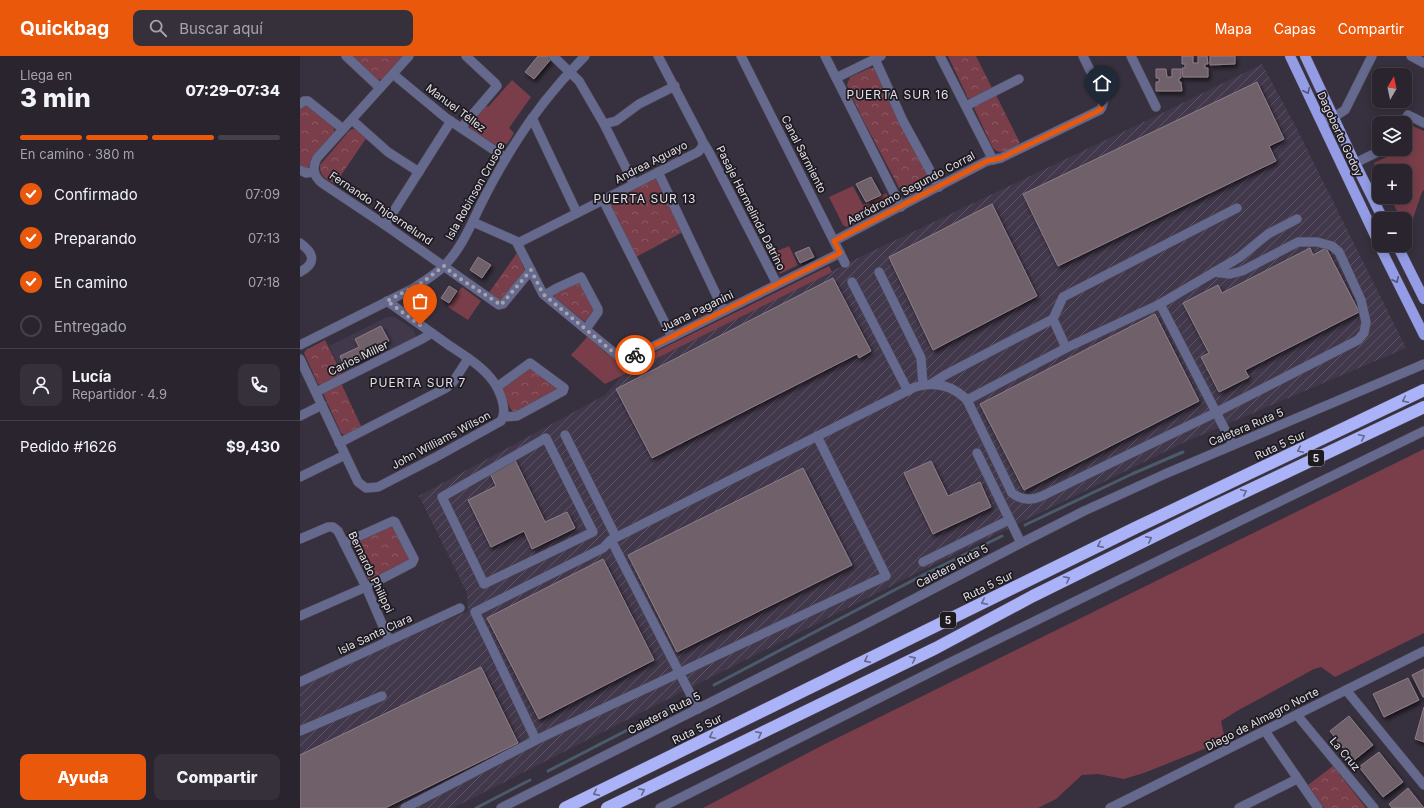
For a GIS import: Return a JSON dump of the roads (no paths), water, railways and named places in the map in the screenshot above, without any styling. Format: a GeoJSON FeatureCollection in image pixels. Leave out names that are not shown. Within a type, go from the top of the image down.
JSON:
{"type":"FeatureCollection","features":[{"type":"Feature","properties":{"kind":"highway","name":"Ruta 5 Sur"},"geometry":{"type":"LineString","coordinates":[[566,808],[1135,528],[1424,390]]}},
{"type":"Feature","properties":{"kind":"highway","name":"5"},"geometry":{"type":"LineString","coordinates":[[607,808],[936,648],[1033,596],[1209,509],[1424,407]]}},
{"type":"Feature","properties":{"kind":"main road","name":"Dagoberto Godoy"},"geometry":{"type":"LineString","coordinates":[[1290,56],[1372,231]]}},
{"type":"Feature","properties":{"kind":"main road","name":"Dagoberto Godoy"},"geometry":{"type":"LineString","coordinates":[[1305,56],[1372,198]]}},
{"type":"Feature","properties":{"kind":"main road"},"geometry":{"type":"LineString","coordinates":[[1359,204],[1372,198]]}},
{"type":"Feature","properties":{"kind":"main road","name":"Dagoberto Godoy"},"geometry":{"type":"LineString","coordinates":[[1382,252],[1424,335]]}},
{"type":"Feature","properties":{"kind":"main road"},"geometry":{"type":"LineString","coordinates":[[1400,252],[1424,299]]}},
{"type":"Feature","properties":{"kind":"street"},"geometry":{"type":"LineString","coordinates":[[346,56],[380,88]]}},
{"type":"Feature","properties":{"kind":"street","name":"Fernando Thjoernelund"},"geometry":{"type":"LineString","coordinates":[[409,56],[317,158],[314,172],[316,178],[444,266],[453,274],[501,305],[531,270]]}},
{"type":"Feature","properties":{"kind":"street"},"geometry":{"type":"LineString","coordinates":[[461,128],[497,85],[466,56]]}},
{"type":"Feature","properties":{"kind":"street"},"geometry":{"type":"LineString","coordinates":[[553,56],[579,80],[604,124],[634,184]]}},
{"type":"Feature","properties":{"kind":"street","name":"Isla Robinson Crusoe"},"geometry":{"type":"LineString","coordinates":[[300,344],[420,284],[444,266],[458,247],[473,222],[506,158],[532,118],[570,71],[585,56]]}},
{"type":"Feature","properties":{"kind":"street","name":"Andrea Aguayo"},"geometry":{"type":"LineString","coordinates":[[518,243],[698,152],[702,148],[703,142],[658,56]]}},
{"type":"Feature","properties":{"kind":"street","name":"Canal Sarmiento"},"geometry":{"type":"LineString","coordinates":[[741,56],[845,263]]}},
{"type":"Feature","properties":{"kind":"street"},"geometry":{"type":"LineString","coordinates":[[825,56],[901,207]]}},
{"type":"Feature","properties":{"kind":"street"},"geometry":{"type":"LineString","coordinates":[[940,56],[993,160]]}},
{"type":"Feature","properties":{"kind":"street","name":"Aeródromo Segundo Corral"},"geometry":{"type":"LineString","coordinates":[[834,241],[987,161],[1001,158],[1100,110],[1104,102],[1103,96],[1082,56]]}},
{"type":"Feature","properties":{"kind":"street"},"geometry":{"type":"LineString","coordinates":[[1131,56],[1156,107]]}},
{"type":"Feature","properties":{"kind":"street"},"geometry":{"type":"LineString","coordinates":[[1322,123],[1334,118],[1345,110],[1372,56]]}},
{"type":"Feature","properties":{"kind":"street"},"geometry":{"type":"LineString","coordinates":[[1411,56],[1424,63]]}},
{"type":"Feature","properties":{"kind":"street"},"geometry":{"type":"LineString","coordinates":[[836,78],[878,58],[902,121],[939,187]]}},
{"type":"Feature","properties":{"kind":"street","name":"Manuel Téllez"},"geometry":{"type":"LineString","coordinates":[[393,74],[451,121],[506,158]]}},
{"type":"Feature","properties":{"kind":"street"},"geometry":{"type":"LineString","coordinates":[[966,106],[1020,79]]}},
{"type":"Feature","properties":{"kind":"street"},"geometry":{"type":"LineString","coordinates":[[604,124],[616,120],[639,104],[675,86]]}},
{"type":"Feature","properties":{"kind":"street"},"geometry":{"type":"LineString","coordinates":[[300,104],[304,100],[308,101],[343,129]]}},
{"type":"Feature","properties":{"kind":"street"},"geometry":{"type":"LineString","coordinates":[[1412,117],[1424,123]]}},
{"type":"Feature","properties":{"kind":"street"},"geometry":{"type":"LineString","coordinates":[[532,118],[577,213]]}},
{"type":"Feature","properties":{"kind":"street"},"geometry":{"type":"LineString","coordinates":[[352,120],[388,152],[419,172]]}},
{"type":"Feature","properties":{"kind":"street"},"geometry":{"type":"LineString","coordinates":[[385,225],[451,121]]}},
{"type":"Feature","properties":{"kind":"street","name":"Pasaje Hermelinda Datrino"},"geometry":{"type":"LineString","coordinates":[[703,142],[777,284]]}},
{"type":"Feature","properties":{"kind":"street"},"geometry":{"type":"LineString","coordinates":[[1355,163],[1372,155]]}},
{"type":"Feature","properties":{"kind":"street"},"geometry":{"type":"LineString","coordinates":[[300,170],[306,173],[314,172]]}},
{"type":"Feature","properties":{"kind":"street"},"geometry":{"type":"LineString","coordinates":[[658,172],[724,311]]}},
{"type":"Feature","properties":{"kind":"street"},"geometry":{"type":"LineString","coordinates":[[603,200],[672,337]]}},
{"type":"Feature","properties":{"kind":"street"},"geometry":{"type":"LineString","coordinates":[[536,740],[475,612],[603,548],[613,538],[908,391],[927,384],[1053,319],[1063,297],[1068,293],[1237,208]]}},
{"type":"Feature","properties":{"kind":"street"},"geometry":{"type":"LineString","coordinates":[[967,400],[1066,348],[1160,304],[1245,254],[1268,234],[1297,219]]}},
{"type":"Feature","properties":{"kind":"street"},"geometry":{"type":"LineString","coordinates":[[473,222],[511,238],[518,243]]}},
{"type":"Feature","properties":{"kind":"street"},"geometry":{"type":"LineString","coordinates":[[927,384],[947,386],[961,394],[967,400],[1012,493],[1019,498],[1028,500],[1042,496],[1215,413],[1358,340],[1364,333],[1366,322],[1361,300],[1339,252],[1328,244],[1309,241],[1298,242],[1242,271],[1230,274],[1214,272]]}},
{"type":"Feature","properties":{"kind":"street"},"geometry":{"type":"LineString","coordinates":[[300,243],[310,251],[312,259],[308,267],[300,272]]}},
{"type":"Feature","properties":{"kind":"street","name":"Juana Paganini"},"geometry":{"type":"LineString","coordinates":[[518,243],[545,295],[618,356],[625,358],[672,337],[840,253]]}},
{"type":"Feature","properties":{"kind":"street"},"geometry":{"type":"LineString","coordinates":[[879,272],[921,358],[927,384]]}},
{"type":"Feature","properties":{"kind":"street"},"geometry":{"type":"LineString","coordinates":[[545,295],[581,277],[598,309],[598,312],[586,329]]}},
{"type":"Feature","properties":{"kind":"street"},"geometry":{"type":"LineString","coordinates":[[852,282],[908,391]]}},
{"type":"Feature","properties":{"kind":"street","name":"John Williams Wilson"},"geometry":{"type":"LineString","coordinates":[[300,359],[358,482],[366,488],[374,488],[498,424],[503,417],[503,406],[497,387],[492,379],[482,369],[387,301]]}},
{"type":"Feature","properties":{"kind":"street"},"geometry":{"type":"LineString","coordinates":[[1160,304],[1215,413],[1233,445]]}},
{"type":"Feature","properties":{"kind":"street"},"geometry":{"type":"LineString","coordinates":[[1053,319],[1066,348]]}},
{"type":"Feature","properties":{"kind":"street","name":"Carlos Miller"},"geometry":{"type":"LineString","coordinates":[[316,392],[432,333]]}},
{"type":"Feature","properties":{"kind":"street"},"geometry":{"type":"LineString","coordinates":[[339,443],[446,388],[468,359]]}},
{"type":"Feature","properties":{"kind":"street"},"geometry":{"type":"LineString","coordinates":[[497,387],[530,363],[564,389],[517,416],[503,417]]}},
{"type":"Feature","properties":{"kind":"street","name":"Caletera Ruta 5"},"geometry":{"type":"LineString","coordinates":[[501,808],[698,710],[1097,505],[1233,445],[1424,364]]}},
{"type":"Feature","properties":{"kind":"street"},"geometry":{"type":"LineString","coordinates":[[300,416],[322,405]]}},
{"type":"Feature","properties":{"kind":"street"},"geometry":{"type":"LineString","coordinates":[[660,808],[959,658],[1424,431]]}},
{"type":"Feature","properties":{"kind":"street"},"geometry":{"type":"LineString","coordinates":[[565,435],[678,673],[698,710]]}},
{"type":"Feature","properties":{"kind":"street"},"geometry":{"type":"LineString","coordinates":[[405,808],[536,740],[886,576],[817,436]]}},
{"type":"Feature","properties":{"kind":"street"},"geometry":{"type":"LineString","coordinates":[[546,438],[564,471],[593,532],[484,584],[442,497],[546,438]]}},
{"type":"Feature","properties":{"kind":"street"},"geometry":{"type":"LineString","coordinates":[[977,453],[1021,543]]}},
{"type":"Feature","properties":{"kind":"street"},"geometry":{"type":"LineString","coordinates":[[300,478],[345,455]]}},
{"type":"Feature","properties":{"kind":"street"},"geometry":{"type":"LineString","coordinates":[[564,471],[579,463]]}},
{"type":"Feature","properties":{"kind":"street"},"geometry":{"type":"LineString","coordinates":[[923,562],[1009,520]]}},
{"type":"Feature","properties":{"kind":"street"},"geometry":{"type":"LineString","coordinates":[[300,616],[366,587],[412,563],[414,558],[395,522],[393,521],[344,543]]}},
{"type":"Feature","properties":{"kind":"street","name":"Bernardo Philippi"},"geometry":{"type":"LineString","coordinates":[[300,539],[326,528],[331,527],[338,531],[366,587],[389,640]]}},
{"type":"Feature","properties":{"kind":"street","name":"Isla Santa Clara"},"geometry":{"type":"LineString","coordinates":[[300,682],[460,608]]}},
{"type":"Feature","properties":{"kind":"street","name":"Diego de Almagro Norte"},"geometry":{"type":"LineString","coordinates":[[1110,808],[1424,651]]}},
{"type":"Feature","properties":{"kind":"street"},"geometry":{"type":"LineString","coordinates":[[1346,690],[1424,785]]}},
{"type":"Feature","properties":{"kind":"street"},"geometry":{"type":"LineString","coordinates":[[300,731],[382,696]]}},
{"type":"Feature","properties":{"kind":"street","name":"La Cruz"},"geometry":{"type":"LineString","coordinates":[[1297,715],[1374,808]]}},
{"type":"Feature","properties":{"kind":"street"},"geometry":{"type":"LineString","coordinates":[[1265,731],[1318,808]]}},
{"type":"Feature","properties":{"kind":"street"},"geometry":{"type":"LineString","coordinates":[[1240,808],[1297,779]]}},
{"type":"Feature","properties":{"kind":"waterway"},"geometry":{"type":"LineString","coordinates":[[1025,525],[1132,474],[1183,452]]}},
{"type":"Feature","properties":{"kind":"waterway"},"geometry":{"type":"LineString","coordinates":[[714,685],[925,574],[1002,536]]}},
{"type":"Feature","properties":{"kind":"waterway"},"geometry":{"type":"LineString","coordinates":[[548,771],[672,707]]}},
{"type":"Feature","properties":{"kind":"waterway"},"geometry":{"type":"LineString","coordinates":[[476,808],[530,780]]}},
{"type":"Feature","properties":{"kind":"district","name":"PUERTA SUR 16"},"geometry":{"type":"Point","coordinates":[898,95]}},
{"type":"Feature","properties":{"kind":"district","name":"PUERTA SUR 13"},"geometry":{"type":"Point","coordinates":[645,199]}},
{"type":"Feature","properties":{"kind":"district","name":"PUERTA SUR 7"},"geometry":{"type":"Point","coordinates":[418,383]}}]}
